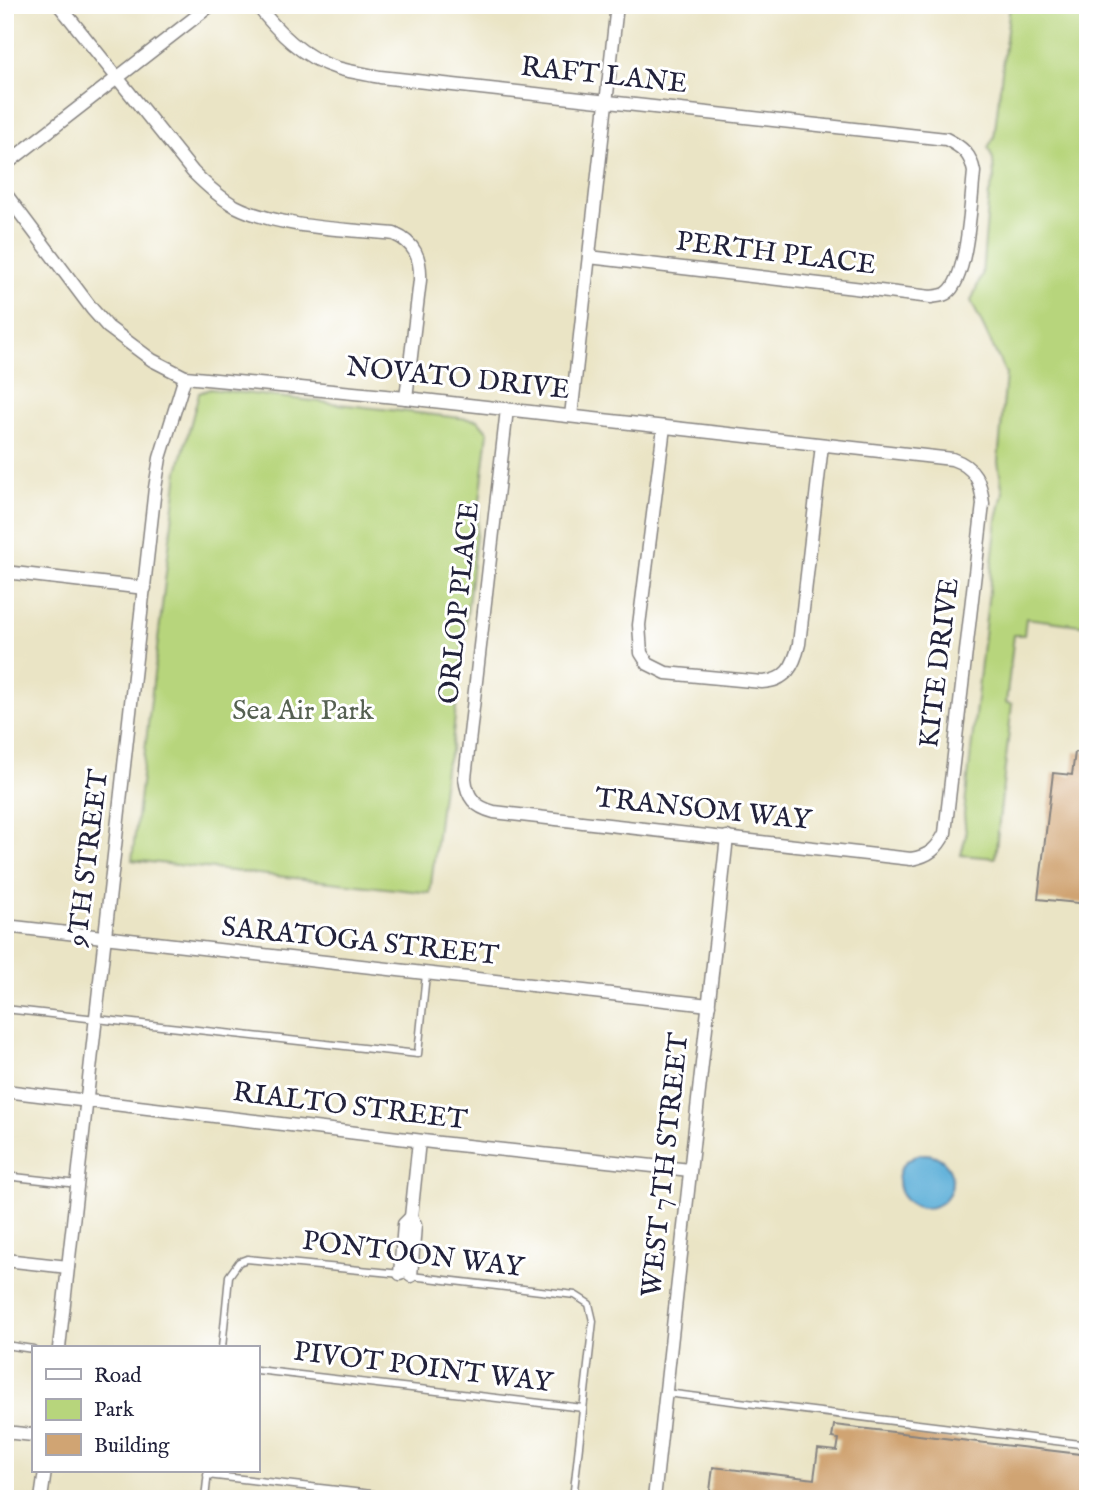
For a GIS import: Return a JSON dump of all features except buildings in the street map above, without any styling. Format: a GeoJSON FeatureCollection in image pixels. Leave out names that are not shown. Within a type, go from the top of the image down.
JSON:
{"type":"FeatureCollection","features":[{"type":"Feature","properties":{"kind":"street"},"geometry":{"type":"LineString","coordinates":[[60,5],[193,172],[214,192],[235,206],[279,221],[394,234],[410,244],[419,257],[421,266],[407,398]]}},
{"type":"Feature","properties":{"kind":"street"},"geometry":{"type":"LineString","coordinates":[[5,165],[211,5]]}},
{"type":"Feature","properties":{"kind":"street","name":"RAFT LANE"},"geometry":{"type":"LineString","coordinates":[[257,5],[279,33],[296,47],[335,68],[380,77],[946,139],[966,152],[974,172],[962,267],[954,286]]}},
{"type":"Feature","properties":{"kind":"street"},"geometry":{"type":"LineString","coordinates":[[571,416],[618,5]]}},
{"type":"Feature","properties":{"kind":"street","name":"NOVATO DRIVE"},"geometry":{"type":"LineString","coordinates":[[5,193],[108,327],[152,360],[185,377],[407,398],[952,459],[965,463],[978,477]]}},
{"type":"Feature","properties":{"kind":"street","name":"PERTH PLACE"},"geometry":{"type":"LineString","coordinates":[[589,257],[932,297],[941,296],[954,286]]}},
{"type":"Feature","properties":{"kind":"street","name":"9TH STREET"},"geometry":{"type":"LineString","coordinates":[[59,1346],[155,488],[160,458],[185,377]]}},
{"type":"Feature","properties":{"kind":"street","name":"ORLOP PLACE"},"geometry":{"type":"LineString","coordinates":[[471,800],[466,791],[465,778],[507,409]]}},
{"type":"Feature","properties":{"kind":"street"},"geometry":{"type":"LineString","coordinates":[[664,427],[639,635],[641,653],[648,664],[666,673],[762,682],[773,681],[788,673],[796,659],[799,645],[822,445]]}},
{"type":"Feature","properties":{"kind":"street","name":"KITE DRIVE"},"geometry":{"type":"LineString","coordinates":[[932,852],[939,845],[944,833],[983,504],[982,487],[978,477]]}},
{"type":"Feature","properties":{"kind":"street"},"geometry":{"type":"LineString","coordinates":[[5,572],[145,588]]}},
{"type":"Feature","properties":{"kind":"street","name":"TRANSOM WAY"},"geometry":{"type":"LineString","coordinates":[[471,800],[482,809],[494,812],[911,859],[932,852]]}},
{"type":"Feature","properties":{"kind":"street","name":"WEST 7TH STREET"},"geometry":{"type":"LineString","coordinates":[[654,1499],[727,837]]}},
{"type":"Feature","properties":{"kind":"street","name":"SARATOGA STREET"},"geometry":{"type":"LineString","coordinates":[[5,926],[709,1006]]}},
{"type":"Feature","properties":{"kind":"street","name":"RIALTO STREET"},"geometry":{"type":"LineString","coordinates":[[5,1091],[419,1141],[690,1170]]}},
{"type":"Feature","properties":{"kind":"street"},"geometry":{"type":"LineString","coordinates":[[405,1275],[415,1226],[411,1217],[419,1141]]}},
{"type":"Feature","properties":{"kind":"street"},"geometry":{"type":"LineString","coordinates":[[5,1260],[68,1268]]}},
{"type":"Feature","properties":{"kind":"street"},"geometry":{"type":"LineString","coordinates":[[5,1432],[32,1435]]}},
{"type":"Feature","properties":{"kind":"street"},"geometry":{"type":"LineString","coordinates":[[41,1499],[45,1472]]}},
{"type":"Feature","properties":{"kind":"lane"},"geometry":{"type":"LineString","coordinates":[[5,1009],[418,1054],[426,974]]}},
{"type":"Feature","properties":{"kind":"lane"},"geometry":{"type":"LineString","coordinates":[[5,1176],[78,1184]]}},
{"type":"Feature","properties":{"kind":"lane","name":"PONTOON WAY"},"geometry":{"type":"LineString","coordinates":[[222,1346],[229,1276],[239,1262],[255,1258],[575,1295],[589,1304],[593,1321],[583,1408]]}},
{"type":"Feature","properties":{"kind":"lane"},"geometry":{"type":"LineString","coordinates":[[5,1345],[32,1349]]}},
{"type":"Feature","properties":{"kind":"lane","name":"PIVOT POINT WAY"},"geometry":{"type":"LineString","coordinates":[[259,1370],[583,1408]]}},
{"type":"Feature","properties":{"kind":"lane"},"geometry":{"type":"LineString","coordinates":[[666,1393],[1088,1445]]}},
{"type":"Feature","properties":{"kind":"lane"},"geometry":{"type":"LineString","coordinates":[[573,1499],[583,1408]]}},
{"type":"Feature","properties":{"kind":"lane"},"geometry":{"type":"LineString","coordinates":[[205,1499],[208,1473],[415,1499]]}},
{"type":"Feature","properties":{"kind":"green space"},"geometry":{"type":"Polygon","coordinates":[[[1010,5],[1088,5],[1088,626],[1026,618],[1024,635],[1014,635],[1006,703],[1012,704],[995,858],[961,855],[966,835],[964,814],[997,519],[1003,493],[998,462],[1006,374],[971,301],[982,275],[989,194],[994,179],[993,159],[988,147],[994,138],[1010,5]]]}},
{"type":"Feature","properties":{"kind":"green space","name":"Sea Air Park"},"geometry":{"type":"Polygon","coordinates":[[[210,389],[478,420],[488,432],[451,751],[445,768],[430,893],[132,860],[178,471],[199,393],[210,389]]]}},
{"type":"Feature","properties":{"kind":"water"},"geometry":{"type":"Polygon","coordinates":[[[930,1154],[940,1158],[948,1166],[952,1181],[948,1196],[940,1204],[920,1208],[910,1204],[902,1196],[898,1176],[902,1166],[910,1158],[930,1154]]]}}]}
